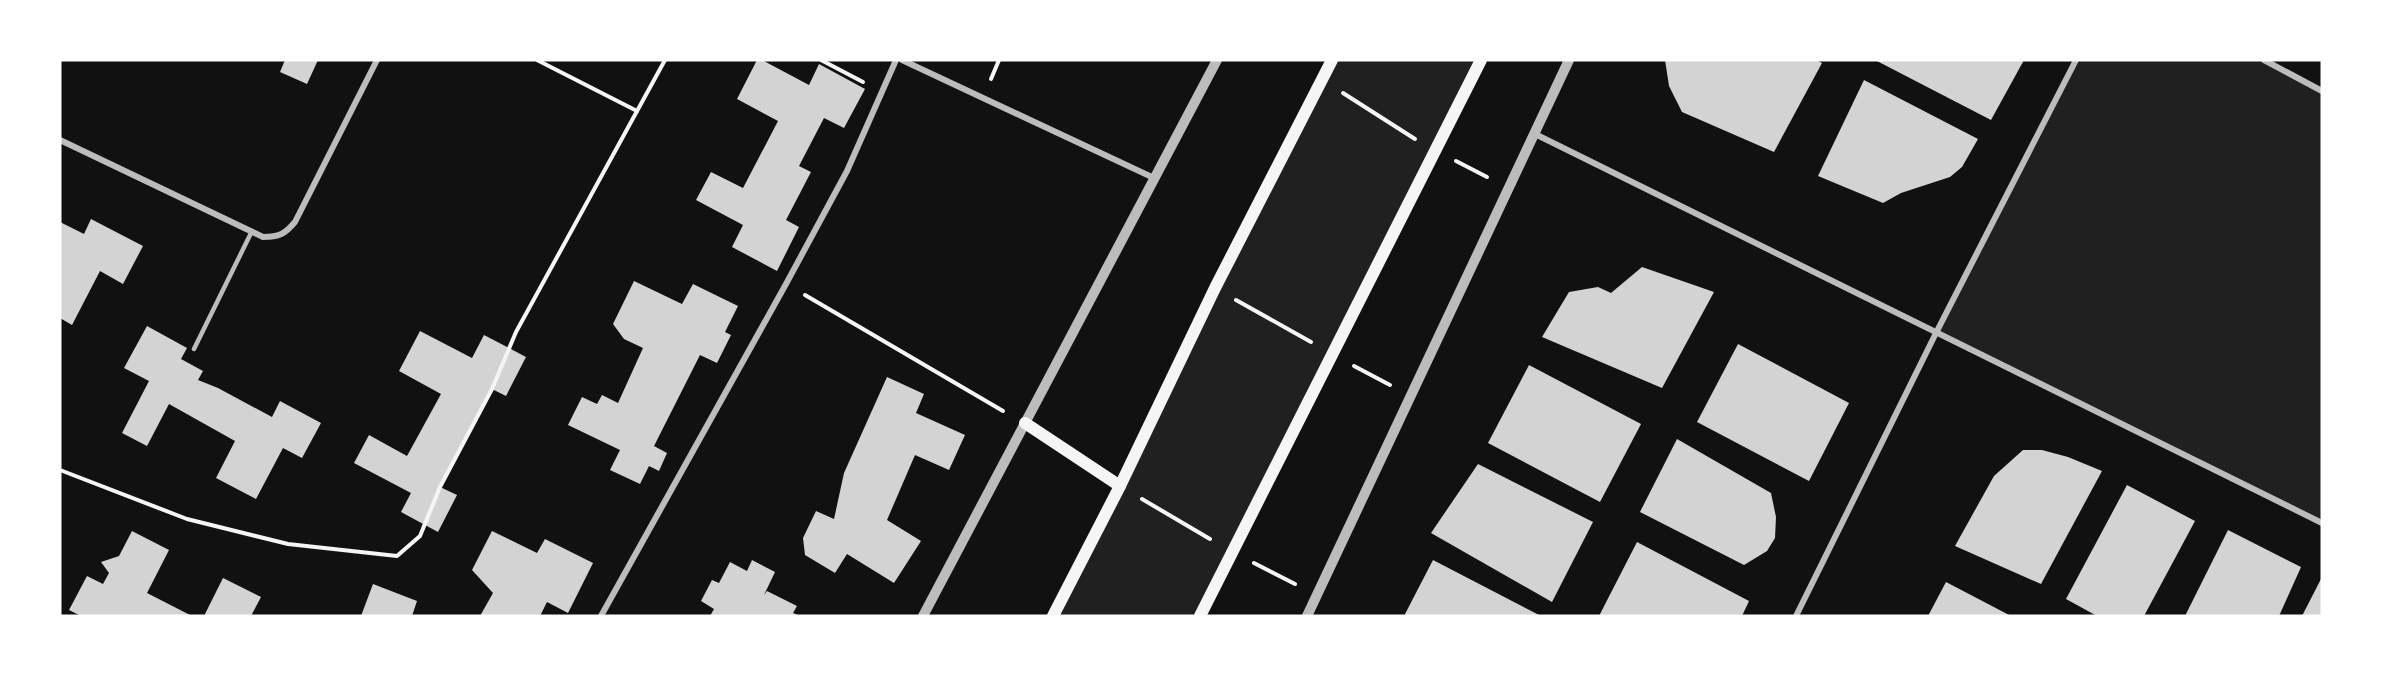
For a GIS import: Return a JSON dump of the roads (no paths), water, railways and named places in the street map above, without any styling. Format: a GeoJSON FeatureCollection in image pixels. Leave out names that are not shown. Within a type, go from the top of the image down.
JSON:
{"type":"FeatureCollection","features":[{"type":"Feature","properties":{"kind":"main road"},"geometry":{"type":"LineString","coordinates":[[1053,616],[1120,486],[1215,288],[1332,60]]}},
{"type":"Feature","properties":{"kind":"main road"},"geometry":{"type":"LineString","coordinates":[[1200,616],[1481,60]]}},
{"type":"Feature","properties":{"kind":"main road"},"geometry":{"type":"LineString","coordinates":[[1024,423],[1120,486]]}},
{"type":"Feature","properties":{"kind":"street"},"geometry":{"type":"LineString","coordinates":[[60,140],[263,237],[276,237],[287,232],[295,222],[377,60]]}},
{"type":"Feature","properties":{"kind":"street"},"geometry":{"type":"LineString","coordinates":[[601,616],[847,171],[896,60]]}},
{"type":"Feature","properties":{"kind":"street"},"geometry":{"type":"LineString","coordinates":[[902,60],[1154,178]]}},
{"type":"Feature","properties":{"kind":"street"},"geometry":{"type":"LineString","coordinates":[[923,616],[1217,60]]}},
{"type":"Feature","properties":{"kind":"street"},"geometry":{"type":"LineString","coordinates":[[1307,616],[1569,60]]}},
{"type":"Feature","properties":{"kind":"street"},"geometry":{"type":"LineString","coordinates":[[1796,616],[1936,333],[2076,60]]}},
{"type":"Feature","properties":{"kind":"street"},"geometry":{"type":"LineString","coordinates":[[2264,60],[2322,91]]}},
{"type":"Feature","properties":{"kind":"street"},"geometry":{"type":"LineString","coordinates":[[1533,133],[2322,524]]}},
{"type":"Feature","properties":{"kind":"lane"},"geometry":{"type":"LineString","coordinates":[[194,349],[252,231]]}}]}
